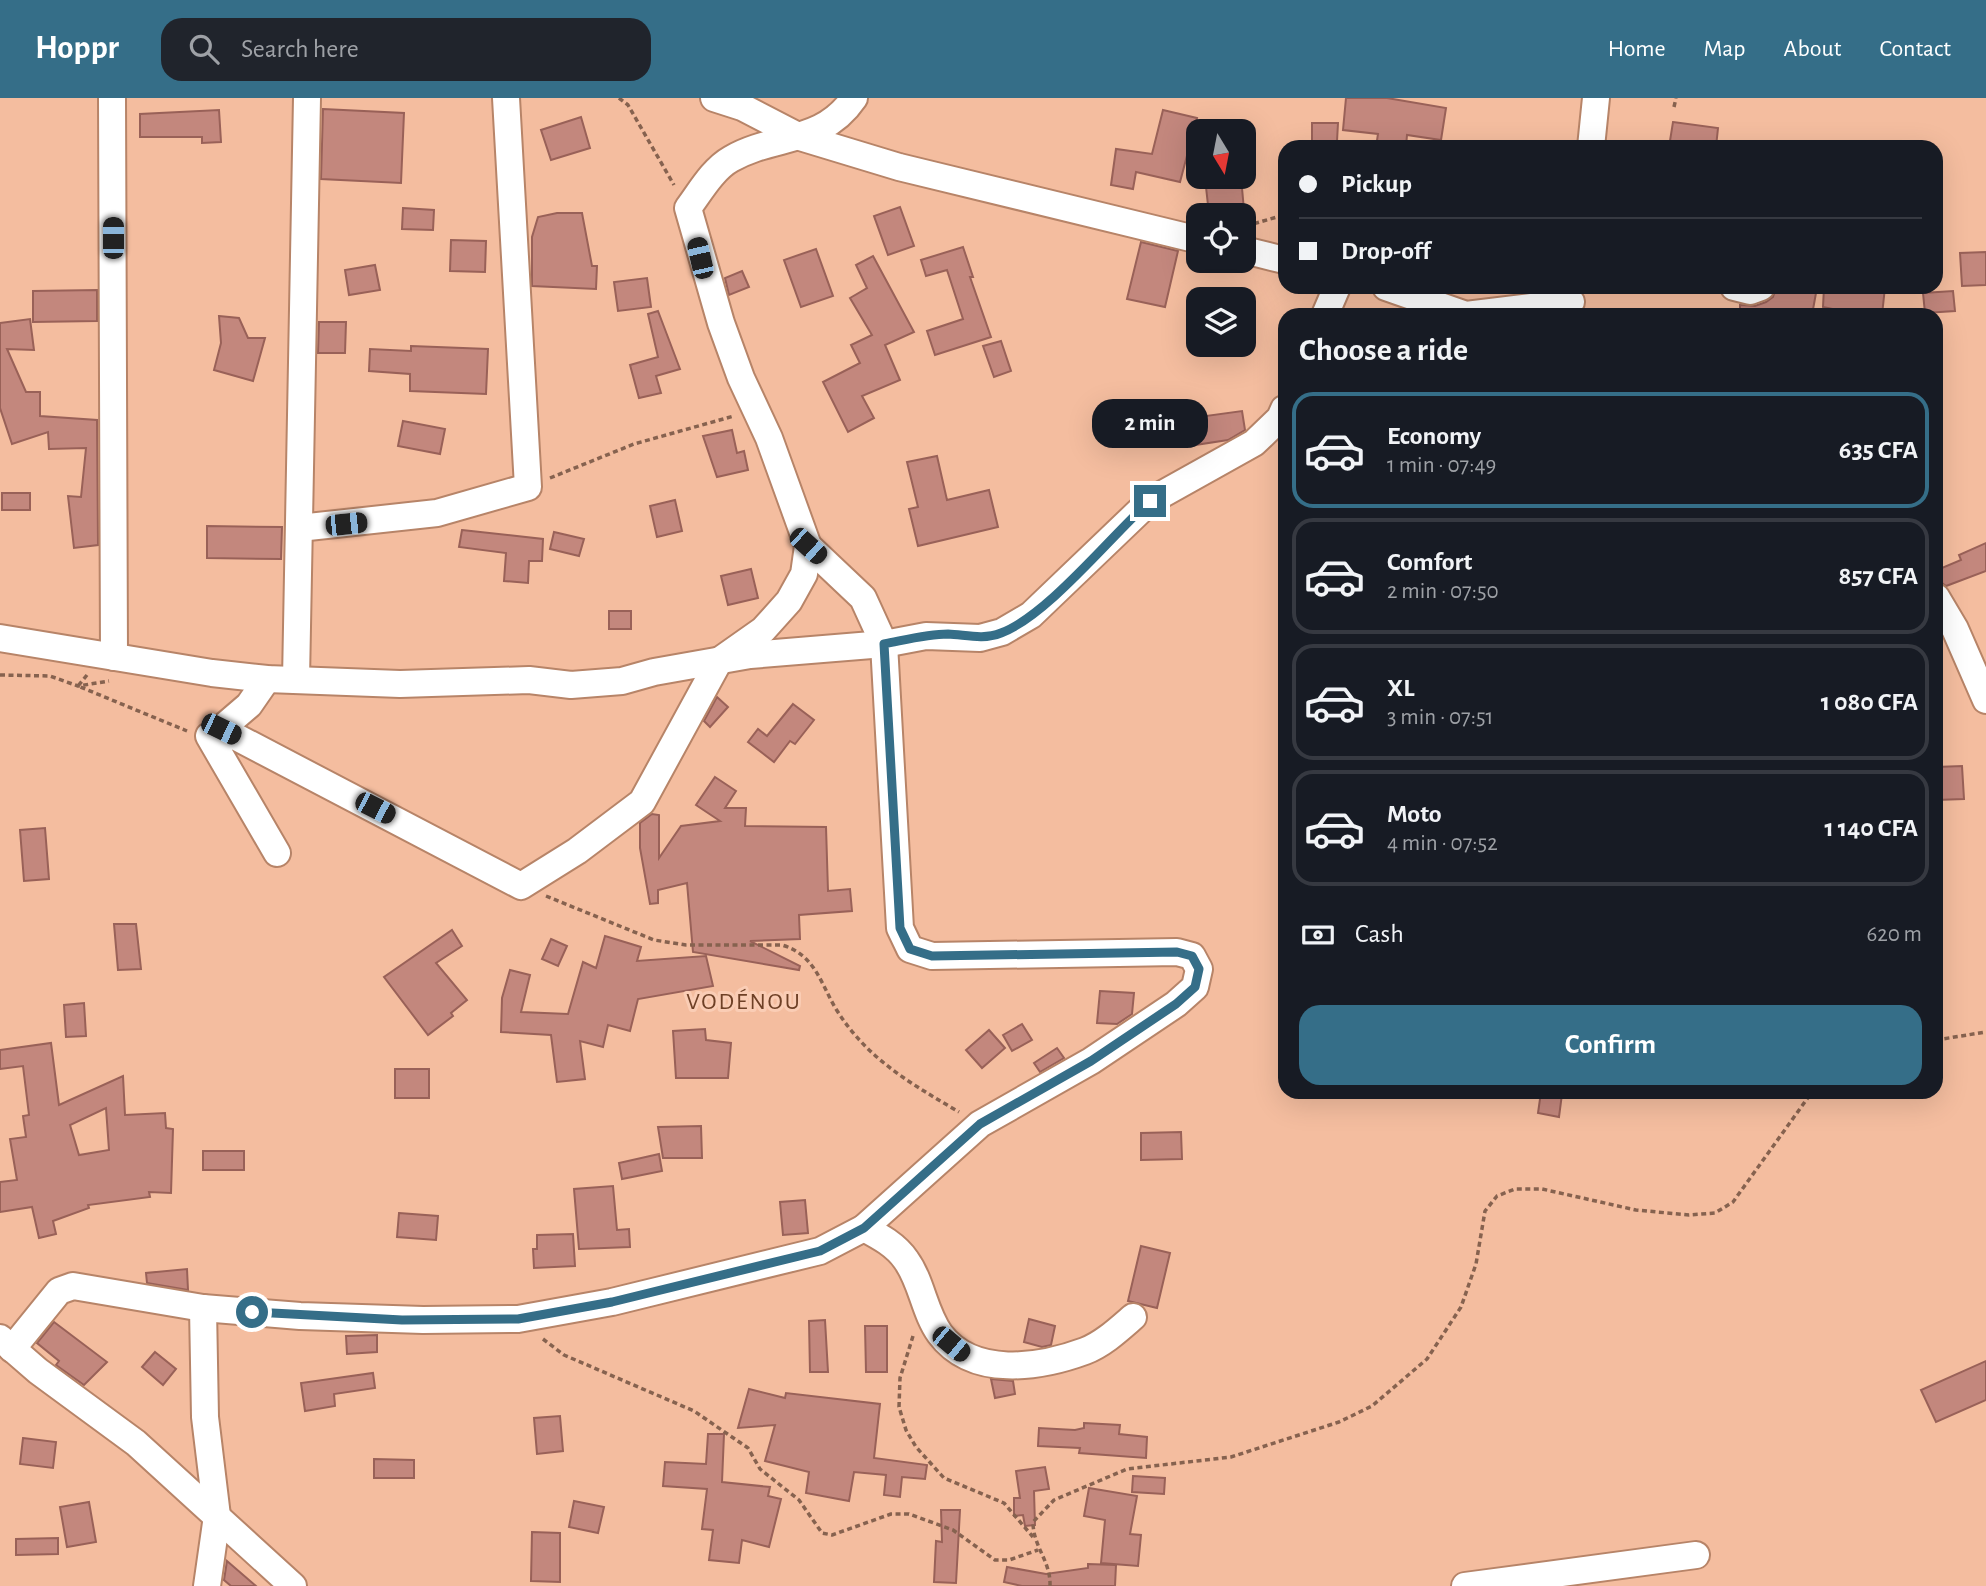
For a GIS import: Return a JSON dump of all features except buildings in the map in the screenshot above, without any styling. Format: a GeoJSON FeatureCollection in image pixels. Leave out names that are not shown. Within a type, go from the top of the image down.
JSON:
{"type":"FeatureCollection","features":[{"type":"Feature","properties":{"kind":"street"},"geometry":{"type":"LineString","coordinates":[[109,656],[113,98]]}},
{"type":"Feature","properties":{"kind":"street"},"geometry":{"type":"LineString","coordinates":[[296,680],[307,98]]}},
{"type":"Feature","properties":{"kind":"street"},"geometry":{"type":"LineString","coordinates":[[299,528],[437,513],[528,487],[506,98]]}},
{"type":"Feature","properties":{"kind":"street"},"geometry":{"type":"LineString","coordinates":[[714,98],[742,107],[800,137],[899,167],[1186,237]]}},
{"type":"Feature","properties":{"kind":"street"},"geometry":{"type":"LineString","coordinates":[[293,1586],[136,1443],[6,1343],[65,1287],[90,1287],[203,1308],[361,1319],[518,1319],[612,1302],[820,1251],[864,1228],[980,1124],[1091,1061],[1176,1004],[1195,987],[1199,969],[1192,956],[1177,952],[932,956],[910,949],[900,928],[884,644],[863,598],[808,546],[769,438],[721,323],[688,208],[707,182],[729,160],[761,146],[800,137],[830,124],[854,98]]}},
{"type":"Feature","properties":{"kind":"street"},"geometry":{"type":"LineString","coordinates":[[1592,140],[1596,98]]}},
{"type":"Feature","properties":{"kind":"street"},"geometry":{"type":"LineString","coordinates":[[1256,253],[1278,258]]}},
{"type":"Feature","properties":{"kind":"street"},"geometry":{"type":"LineString","coordinates":[[1406,294],[1446,308]]}},
{"type":"Feature","properties":{"kind":"street"},"geometry":{"type":"LineString","coordinates":[[1519,308],[1572,301]]}},
{"type":"Feature","properties":{"kind":"street"},"geometry":{"type":"LineString","coordinates":[[0,638],[267,678],[400,684],[529,680],[596,685],[719,661],[884,644],[926,636],[980,638],[1003,632],[1031,615],[1150,501],[1254,443],[1278,417]]}},
{"type":"Feature","properties":{"kind":"street"},"geometry":{"type":"LineString","coordinates":[[215,732],[521,886],[577,851],[642,802],[719,661],[763,630],[789,601],[804,573],[808,546]]}},
{"type":"Feature","properties":{"kind":"street"},"geometry":{"type":"LineString","coordinates":[[1943,609],[1955,629],[1986,700]]}},
{"type":"Feature","properties":{"kind":"street"},"geometry":{"type":"LineString","coordinates":[[215,732],[249,705],[267,678]]}},
{"type":"Feature","properties":{"kind":"street"},"geometry":{"type":"LineString","coordinates":[[215,732],[277,853]]}},
{"type":"Feature","properties":{"kind":"street"},"geometry":{"type":"LineString","coordinates":[[864,1228],[894,1247],[907,1260],[941,1335],[978,1363],[1009,1366],[1084,1351],[1107,1339],[1133,1317]]}},
{"type":"Feature","properties":{"kind":"street"},"geometry":{"type":"LineString","coordinates":[[203,1308],[205,1417],[217,1516],[206,1586]]}},
{"type":"Feature","properties":{"kind":"street"},"geometry":{"type":"LineString","coordinates":[[1465,1586],[1696,1555]]}},
{"type":"Feature","properties":{"kind":"path"},"geometry":{"type":"LineString","coordinates":[[619,98],[628,105],[688,208]]}},
{"type":"Feature","properties":{"kind":"path"},"geometry":{"type":"LineString","coordinates":[[628,98],[628,105]]}},
{"type":"Feature","properties":{"kind":"path"},"geometry":{"type":"LineString","coordinates":[[1674,107],[1676,98]]}},
{"type":"Feature","properties":{"kind":"path"},"geometry":{"type":"LineString","coordinates":[[1256,223],[1278,217]]}},
{"type":"Feature","properties":{"kind":"path"},"geometry":{"type":"LineString","coordinates":[[528,487],[634,444],[755,409]]}},
{"type":"Feature","properties":{"kind":"path"},"geometry":{"type":"LineString","coordinates":[[109,656],[78,686],[198,736],[215,732]]}},
{"type":"Feature","properties":{"kind":"path"},"geometry":{"type":"LineString","coordinates":[[521,886],[654,940],[686,945],[782,945],[797,949],[816,968],[835,1007],[861,1046],[905,1080],[980,1124]]}},
{"type":"Feature","properties":{"kind":"path"},"geometry":{"type":"LineString","coordinates":[[1943,1039],[1986,1032]]}},
{"type":"Feature","properties":{"kind":"path"},"geometry":{"type":"LineString","coordinates":[[1033,1537],[1033,1522],[1045,1507],[1063,1495],[1106,1477],[1147,1465],[1231,1457],[1339,1422],[1372,1406],[1427,1359],[1461,1307],[1476,1264],[1485,1211],[1497,1196],[1515,1189],[1542,1189],[1636,1210],[1715,1213],[1733,1202],[1807,1099]]}},
{"type":"Feature","properties":{"kind":"path"},"geometry":{"type":"LineString","coordinates":[[924,1301],[901,1378],[899,1407],[906,1430],[922,1455],[944,1478],[1004,1503],[1033,1537],[1050,1568],[1051,1586]]}},
{"type":"Feature","properties":{"kind":"path"},"geometry":{"type":"LineString","coordinates":[[518,1319],[564,1354],[694,1411],[748,1448],[760,1469],[799,1500],[822,1533],[832,1535],[891,1514],[909,1514],[953,1530],[995,1560],[1009,1560],[1038,1550]]}},
{"type":"Feature","properties":{"kind":"district","name":"VODÉNOU"},"geometry":{"type":"Point","coordinates":[744,1001]}},
{"type":"Feature","properties":{"kind":"route"},"geometry":{"type":"LineString","coordinates":[[252,1312],[402,1320],[518,1319],[578,1310],[820,1251],[844,1241],[864,1228],[980,1124],[1091,1061],[1176,1004],[1195,987],[1199,969],[1192,956],[1177,952],[932,956],[910,949],[900,928],[884,644],[926,636],[949,634],[980,638],[1003,632],[1031,615],[1066,585],[1117,530],[1150,501]]}}]}
